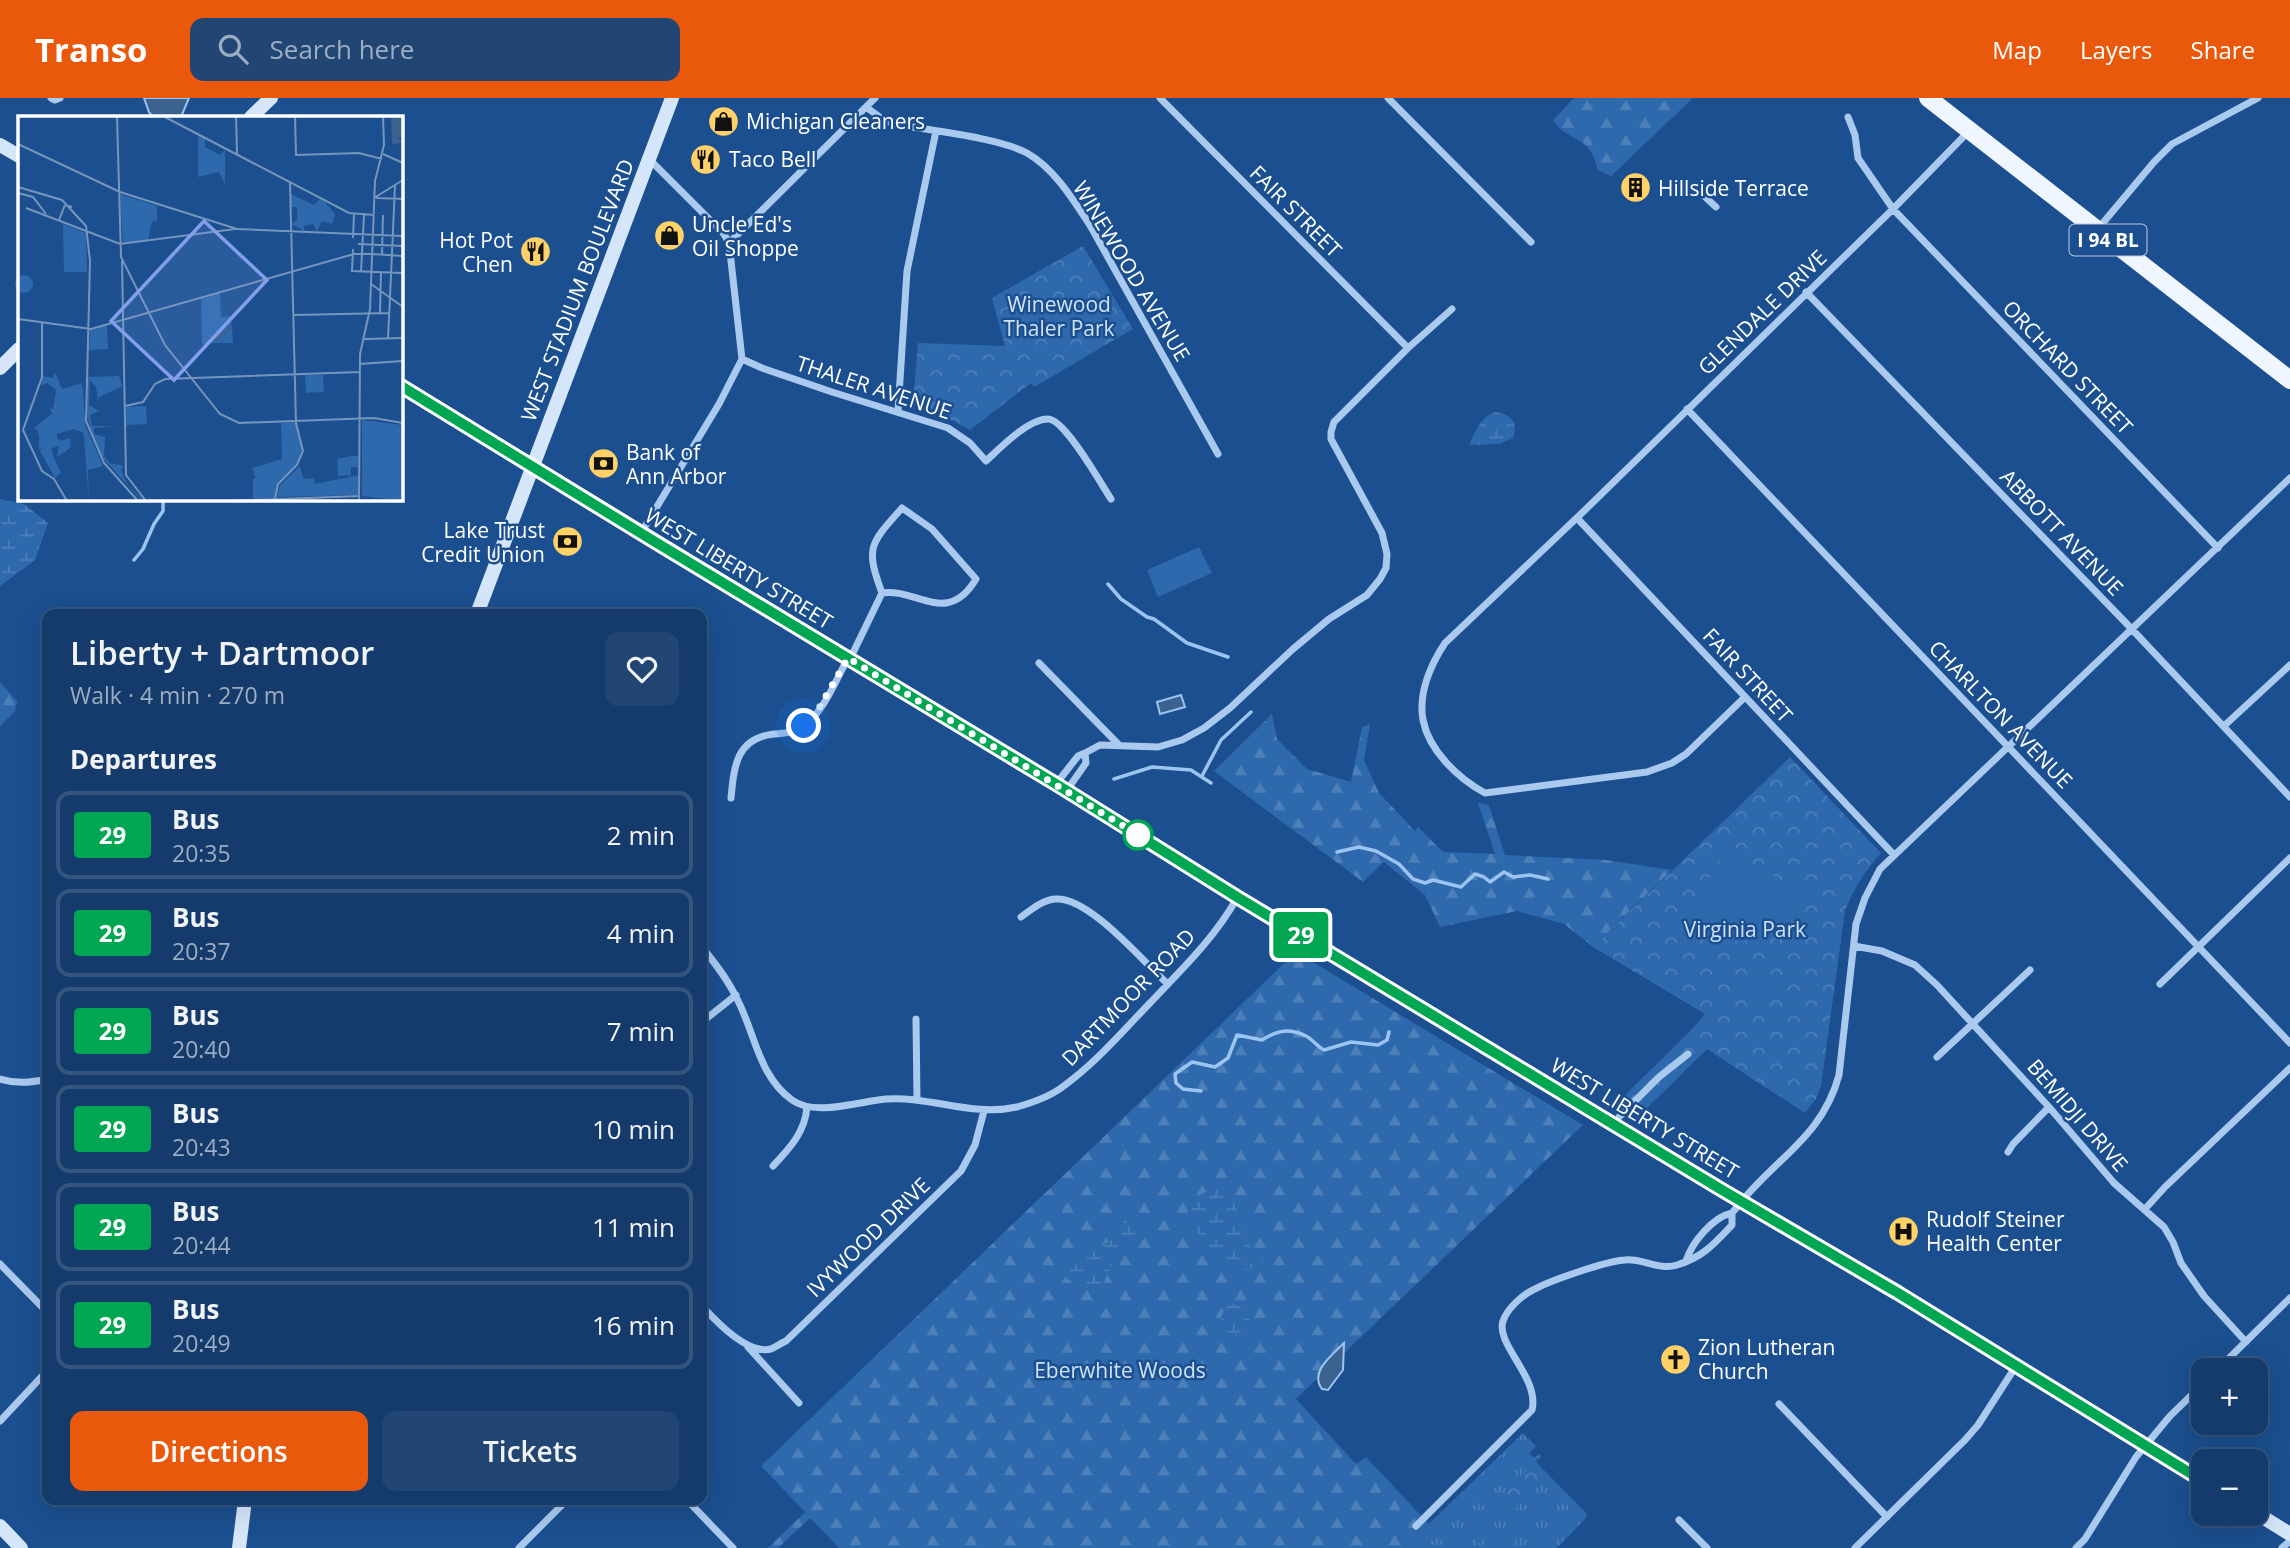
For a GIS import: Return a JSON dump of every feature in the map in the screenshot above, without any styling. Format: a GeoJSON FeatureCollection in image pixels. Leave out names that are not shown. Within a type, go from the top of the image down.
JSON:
{"type":"FeatureCollection","features":[{"type":"Feature","properties":{"kind":"main road"},"geometry":{"type":"LineString","coordinates":[[252,116],[271,98]]}},
{"type":"Feature","properties":{"kind":"main road","name":"WEST STADIUM BOULEVARD"},"geometry":{"type":"LineString","coordinates":[[479,609],[672,98]]}},
{"type":"Feature","properties":{"kind":"main road","name":"I 94 BL"},"geometry":{"type":"LineString","coordinates":[[1928,98],[2290,380]]}},
{"type":"Feature","properties":{"kind":"main road"},"geometry":{"type":"LineString","coordinates":[[0,145],[18,155]]}},
{"type":"Feature","properties":{"kind":"main road"},"geometry":{"type":"LineString","coordinates":[[0,368],[18,350]]}},
{"type":"Feature","properties":{"kind":"main road","name":"WEST LIBERTY STREET"},"geometry":{"type":"LineString","coordinates":[[402,387],[1237,897],[1898,1293],[2191,1473]]}},
{"type":"Feature","properties":{"kind":"main road"},"geometry":{"type":"LineString","coordinates":[[239,1548],[245,1505]]}},
{"type":"Feature","properties":{"kind":"main road"},"geometry":{"type":"LineString","coordinates":[[2268,1520],[2290,1534]]}},
{"type":"Feature","properties":{"kind":"main road"},"geometry":{"type":"LineString","coordinates":[[0,1526],[21,1548]]}},
{"type":"Feature","properties":{"kind":"street"},"geometry":{"type":"LineString","coordinates":[[51,98],[60,98]]}},
{"type":"Feature","properties":{"kind":"street"},"geometry":{"type":"LineString","coordinates":[[729,243],[874,98]]}},
{"type":"Feature","properties":{"kind":"street","name":"FAIR STREET"},"geometry":{"type":"LineString","coordinates":[[1160,98],[1408,348]]}},
{"type":"Feature","properties":{"kind":"street"},"geometry":{"type":"LineString","coordinates":[[1388,98],[1531,242]]}},
{"type":"Feature","properties":{"kind":"street"},"geometry":{"type":"LineString","coordinates":[[2096,231],[2172,144],[2258,98]]}},
{"type":"Feature","properties":{"kind":"street","name":"WINEWOOD AVENUE"},"geometry":{"type":"LineString","coordinates":[[866,107],[885,121],[1000,144],[1027,153],[1049,171],[1068,192],[1091,227],[1218,454]]}},
{"type":"Feature","properties":{"kind":"street","name":"ORCHARD STREET"},"geometry":{"type":"LineString","coordinates":[[1848,117],[1855,135],[1858,159],[1893,209],[2218,548]]}},
{"type":"Feature","properties":{"kind":"street","name":"GLENDALE DRIVE"},"geometry":{"type":"LineString","coordinates":[[1745,697],[1686,754],[1672,763],[1647,772],[1485,793],[1469,785],[1453,771],[1434,746],[1423,720],[1424,691],[1433,662],[1445,643],[1893,209],[1969,130]]}},
{"type":"Feature","properties":{"kind":"street"},"geometry":{"type":"LineString","coordinates":[[898,411],[907,271],[936,131]]}},
{"type":"Feature","properties":{"kind":"street"},"geometry":{"type":"LineString","coordinates":[[640,533],[719,404],[743,359],[729,243],[724,234],[650,160]]}},
{"type":"Feature","properties":{"kind":"street"},"geometry":{"type":"LineString","coordinates":[[1703,195],[1716,207]]}},
{"type":"Feature","properties":{"kind":"street","name":"ABBOTT AVENUE"},"geometry":{"type":"LineString","coordinates":[[1806,292],[2290,797]]}},
{"type":"Feature","properties":{"kind":"street"},"geometry":{"type":"LineString","coordinates":[[1061,787],[1078,756],[1100,746],[1118,744],[1158,747],[1182,740],[1204,728],[1329,619],[1367,595],[1386,568],[1387,554],[1382,533],[1331,439],[1331,432],[1334,422],[1408,348],[1452,309]]}},
{"type":"Feature","properties":{"kind":"street","name":"THALER AVENUE"},"geometry":{"type":"LineString","coordinates":[[743,359],[832,392],[948,428],[970,443],[986,461],[1015,435],[1036,422],[1050,419],[1058,422],[1111,499]]}},
{"type":"Feature","properties":{"kind":"street","name":"CHARLTON AVENUE"},"geometry":{"type":"LineString","coordinates":[[1687,409],[2290,1043]]}},
{"type":"Feature","properties":{"kind":"street"},"geometry":{"type":"LineString","coordinates":[[1686,1261],[1691,1247],[1723,1215],[1732,1213],[1807,1135],[1834,1096],[1839,1075],[1856,924],[1865,898],[1880,869],[2290,478]]}},
{"type":"Feature","properties":{"kind":"street"},"geometry":{"type":"LineString","coordinates":[[731,798],[734,766],[742,750],[752,740],[791,733],[804,726],[815,715],[849,658],[882,593],[872,567],[871,551],[878,535],[902,508],[932,529],[976,579],[963,595],[950,603],[926,601],[890,592],[882,593]]}},
{"type":"Feature","properties":{"kind":"street","name":"FAIR STREET"},"geometry":{"type":"LineString","coordinates":[[1577,518],[1894,855]]}},
{"type":"Feature","properties":{"kind":"street"},"geometry":{"type":"LineString","coordinates":[[1039,663],[1118,744]]}},
{"type":"Feature","properties":{"kind":"street"},"geometry":{"type":"LineString","coordinates":[[2224,726],[2290,664]]}},
{"type":"Feature","properties":{"kind":"street"},"geometry":{"type":"LineString","coordinates":[[1061,787],[1086,763],[1085,753]]}},
{"type":"Feature","properties":{"kind":"street"},"geometry":{"type":"LineString","coordinates":[[2160,984],[2290,858]]}},
{"type":"Feature","properties":{"kind":"street","name":"DARTMOOR ROAD"},"geometry":{"type":"LineString","coordinates":[[807,1107],[838,1107],[885,1099],[917,1099],[954,1108],[984,1111],[1018,1106],[1058,1090],[1089,1067],[1203,948],[1237,897]]}},
{"type":"Feature","properties":{"kind":"street"},"geometry":{"type":"LineString","coordinates":[[1021,917],[1039,904],[1055,899],[1068,901],[1113,929],[1168,984]]}},
{"type":"Feature","properties":{"kind":"street","name":"BEMIDJI DRIVE"},"geometry":{"type":"LineString","coordinates":[[1854,946],[1882,951],[1915,965],[1937,985],[2049,1107],[2113,1183],[2164,1227],[2181,1263],[2204,1296],[2246,1342]]}},
{"type":"Feature","properties":{"kind":"street"},"geometry":{"type":"LineString","coordinates":[[707,953],[736,995],[762,1062],[774,1084],[790,1099],[807,1107],[806,1120],[800,1133],[772,1166]]}},
{"type":"Feature","properties":{"kind":"street"},"geometry":{"type":"LineString","coordinates":[[1937,1057],[2030,970]]}},
{"type":"Feature","properties":{"kind":"street"},"geometry":{"type":"LineString","coordinates":[[707,1018],[736,995]]}},
{"type":"Feature","properties":{"kind":"street"},"geometry":{"type":"LineString","coordinates":[[916,1018],[917,1099]]}},
{"type":"Feature","properties":{"kind":"street"},"geometry":{"type":"LineString","coordinates":[[1615,1125],[1619,1117],[1659,1077],[1688,1054]]}},
{"type":"Feature","properties":{"kind":"street"},"geometry":{"type":"LineString","coordinates":[[2145,1209],[2290,1068]]}},
{"type":"Feature","properties":{"kind":"street"},"geometry":{"type":"LineString","coordinates":[[0,1079],[16,1083],[42,1080]]}},
{"type":"Feature","properties":{"kind":"street"},"geometry":{"type":"LineString","coordinates":[[2008,1152],[2049,1107]]}},
{"type":"Feature","properties":{"kind":"street","name":"IVYWOOD DRIVE"},"geometry":{"type":"LineString","coordinates":[[743,1342],[769,1349],[786,1341],[961,1171],[975,1145],[984,1111]]}},
{"type":"Feature","properties":{"kind":"street"},"geometry":{"type":"LineString","coordinates":[[1416,1525],[1532,1410],[1532,1392],[1502,1332],[1505,1317],[1520,1300],[1532,1290],[1623,1260],[1640,1260],[1664,1267],[1695,1259],[1705,1253],[1732,1225],[1732,1213]]}},
{"type":"Feature","properties":{"kind":"street"},"geometry":{"type":"LineString","coordinates":[[0,1264],[42,1307]]}},
{"type":"Feature","properties":{"kind":"street"},"geometry":{"type":"LineString","coordinates":[[2229,1358],[2290,1298]]}},
{"type":"Feature","properties":{"kind":"street"},"geometry":{"type":"LineString","coordinates":[[707,1311],[743,1342],[799,1403]]}},
{"type":"Feature","properties":{"kind":"street"},"geometry":{"type":"LineString","coordinates":[[1855,1548],[1965,1440],[2016,1366]]}},
{"type":"Feature","properties":{"kind":"street"},"geometry":{"type":"LineString","coordinates":[[0,1421],[42,1376]]}},
{"type":"Feature","properties":{"kind":"street"},"geometry":{"type":"LineString","coordinates":[[2076,1548],[2085,1539],[2136,1457],[2191,1396]]}},
{"type":"Feature","properties":{"kind":"street"},"geometry":{"type":"LineString","coordinates":[[1779,1404],[1887,1517]]}},
{"type":"Feature","properties":{"kind":"street"},"geometry":{"type":"LineString","coordinates":[[519,1548],[562,1505]]}},
{"type":"Feature","properties":{"kind":"street"},"geometry":{"type":"LineString","coordinates":[[692,1505],[733,1548]]}},
{"type":"Feature","properties":{"kind":"street"},"geometry":{"type":"LineString","coordinates":[[1679,1520],[1707,1548]]}},
{"type":"Feature","properties":{"kind":"street"},"geometry":{"type":"LineString","coordinates":[[2282,1548],[2290,1541]]}},
{"type":"Feature","properties":{"kind":"green space"},"geometry":{"type":"Polygon","coordinates":[[[1574,98],[1693,98],[1611,176],[1598,170],[1590,150],[1559,128],[1553,120],[1574,98]]]}},
{"type":"Feature","properties":{"kind":"green space","name":"Winewood Thaler Park"},"geometry":{"type":"Polygon","coordinates":[[[1083,246],[1133,329],[1034,387],[1031,383],[970,430],[922,404],[914,391],[918,343],[1005,346],[992,298],[1083,246]]]}},
{"type":"Feature","properties":{"kind":"green space"},"geometry":{"type":"Polygon","coordinates":[[[1495,412],[1512,420],[1515,427],[1513,438],[1500,444],[1469,445],[1482,422],[1495,412]]]}},
{"type":"Feature","properties":{"kind":"green space"},"geometry":{"type":"Polygon","coordinates":[[[0,499],[24,504],[48,523],[35,560],[0,586],[0,499]]]}},
{"type":"Feature","properties":{"kind":"green space"},"geometry":{"type":"Polygon","coordinates":[[[1199,547],[1212,573],[1158,597],[1147,570],[1199,547]]]}},
{"type":"Feature","properties":{"kind":"green space"},"geometry":{"type":"Polygon","coordinates":[[[0,682],[17,701],[15,711],[0,726],[0,682]]]}},
{"type":"Feature","properties":{"kind":"green space"},"geometry":{"type":"Polygon","coordinates":[[[1272,714],[1277,739],[1307,769],[1351,782],[1362,727],[1370,724],[1364,760],[1379,793],[1415,831],[1418,827],[1443,852],[1495,854],[1478,803],[1489,805],[1505,855],[1606,860],[1672,870],[1593,947],[1564,924],[1517,911],[1440,927],[1425,895],[1384,862],[1363,882],[1214,771],[1272,714]]]}},
{"type":"Feature","properties":{"kind":"green space","name":"Virginia Park"},"geometry":{"type":"Polygon","coordinates":[[[1790,757],[1881,853],[1860,880],[1845,911],[1821,1086],[1816,1099],[1805,1113],[1707,1049],[1637,1118],[1615,1105],[1705,1014],[1593,947],[1790,757]]]}},
{"type":"Feature","properties":{"kind":"green space"},"geometry":{"type":"Polygon","coordinates":[[[1727,849],[1801,892],[1778,925],[1765,935],[1752,940],[1721,939],[1685,922],[1727,849]]]}},
{"type":"Feature","properties":{"kind":"green space","name":"Eberwhite Woods"},"geometry":{"type":"Polygon","coordinates":[[[1296,952],[1583,1125],[1296,1399],[1356,1464],[1366,1457],[1429,1524],[1404,1548],[839,1548],[810,1518],[778,1548],[768,1548],[805,1512],[761,1466],[1296,952]]]}},
{"type":"Feature","properties":{"kind":"green space"},"geometry":{"type":"Polygon","coordinates":[[[1767,970],[1781,985],[1755,1008],[1741,994],[1767,970]]]}},
{"type":"Feature","properties":{"kind":"green space"},"geometry":{"type":"Polygon","coordinates":[[[1217,1190],[1232,1200],[1243,1220],[1252,1249],[1269,1261],[1248,1270],[1230,1271],[1219,1261],[1186,1217],[1197,1198],[1205,1192],[1217,1190]]]}},
{"type":"Feature","properties":{"kind":"green space"},"geometry":{"type":"Polygon","coordinates":[[[1133,1222],[1138,1226],[1136,1242],[1116,1259],[1104,1282],[1084,1286],[1065,1277],[1064,1263],[1070,1258],[1108,1242],[1114,1238],[1123,1223],[1133,1222]]]}},
{"type":"Feature","properties":{"kind":"green space"},"geometry":{"type":"Polygon","coordinates":[[[1231,1303],[1244,1306],[1248,1310],[1250,1332],[1247,1338],[1222,1330],[1222,1315],[1231,1303]]]}},
{"type":"Feature","properties":{"kind":"green space"},"geometry":{"type":"Polygon","coordinates":[[[1523,1433],[1536,1446],[1529,1453],[1534,1458],[1540,1454],[1541,1458],[1536,1460],[1537,1463],[1587,1514],[1557,1548],[1404,1548],[1523,1433]]]}},
{"type":"Feature","properties":{"kind":"green space"},"geometry":{"type":"Polygon","coordinates":[[[1534,1462],[1546,1474],[1515,1510],[1502,1498],[1534,1462]]]}},
{"type":"Feature","properties":{"kind":"green space"},"geometry":{"type":"Polygon","coordinates":[[[1485,1515],[1496,1526],[1478,1544],[1467,1533],[1485,1515]]]}},
{"type":"Feature","properties":{"kind":"green space"},"geometry":{"type":"Polygon","coordinates":[[[1457,1529],[1475,1547],[1440,1548],[1439,1547],[1457,1529]]]}},
{"type":"Feature","properties":{"kind":"shaded area"},"geometry":{"type":"Polygon","coordinates":[[[144,98],[189,98],[181,116],[152,116],[144,98]]]}},
{"type":"Feature","properties":{"kind":"shaded area"},"geometry":{"type":"Polygon","coordinates":[[[1181,695],[1185,707],[1160,714],[1157,702],[1181,695]]]}},
{"type":"Feature","properties":{"kind":"shaded area"},"geometry":{"type":"Polygon","coordinates":[[[1344,1343],[1343,1370],[1328,1390],[1322,1389],[1318,1376],[1320,1370],[1344,1343]]]}},
{"type":"Feature","properties":{"kind":"waterway"},"geometry":{"type":"LineString","coordinates":[[134,560],[143,549],[163,511],[163,500]]}},
{"type":"Feature","properties":{"kind":"waterway"},"geometry":{"type":"LineString","coordinates":[[1108,584],[1121,599],[1187,643],[1228,657]]}},
{"type":"Feature","properties":{"kind":"waterway"},"geometry":{"type":"LineString","coordinates":[[1202,776],[1221,740],[1251,712]]}},
{"type":"Feature","properties":{"kind":"waterway"},"geometry":{"type":"LineString","coordinates":[[1114,779],[1152,767],[1191,770],[1211,783]]}},
{"type":"Feature","properties":{"kind":"waterway"},"geometry":{"type":"LineString","coordinates":[[1337,852],[1359,847],[1376,851],[1399,864],[1413,879],[1425,883],[1433,880],[1461,887],[1475,874],[1490,882],[1504,872],[1513,877],[1530,875],[1548,879]]}},
{"type":"Feature","properties":{"kind":"waterway"},"geometry":{"type":"LineString","coordinates":[[1201,1091],[1183,1089],[1176,1083],[1175,1074],[1192,1062],[1215,1067],[1228,1058],[1237,1035],[1262,1040],[1278,1032],[1289,1031],[1308,1037],[1324,1050],[1351,1042],[1378,1045],[1387,1040],[1389,1032]]}},
{"type":"Feature","properties":{"kind":"bus line","name":"29"},"geometry":{"type":"LineString","coordinates":[[402,387],[1237,897],[1898,1293],[2191,1474]]}},
{"type":"Feature","properties":{"kind":"place","name":"Michigan Cleaners"},"geometry":{"type":"Point","coordinates":[723,121]}},
{"type":"Feature","properties":{"kind":"place","name":"Taco Bell"},"geometry":{"type":"Point","coordinates":[706,159]}},
{"type":"Feature","properties":{"kind":"place","name":"Hillside Terrace"},"geometry":{"type":"Point","coordinates":[1635,188]}},
{"type":"Feature","properties":{"kind":"place","name":"Uncle Ed's Oil Shoppe"},"geometry":{"type":"Point","coordinates":[669,236]}},
{"type":"Feature","properties":{"kind":"place","name":"Hot Pot Chen"},"geometry":{"type":"Point","coordinates":[536,252]}},
{"type":"Feature","properties":{"kind":"place","name":"Bank of Ann Arbor"},"geometry":{"type":"Point","coordinates":[603,464]}},
{"type":"Feature","properties":{"kind":"place","name":"Lake Trust Credit Union"},"geometry":{"type":"Point","coordinates":[568,542]}},
{"type":"Feature","properties":{"kind":"place","name":"Rudolf Steiner Health Center"},"geometry":{"type":"Point","coordinates":[1903,1231]}},
{"type":"Feature","properties":{"kind":"place","name":"Zion Lutheran Church"},"geometry":{"type":"Point","coordinates":[1675,1359]}},
{"type":"Feature","properties":{"kind":"route"},"geometry":{"type":"LineString","coordinates":[[804,726],[815,715],[848,658],[1143,838],[1138,835]]}}]}
